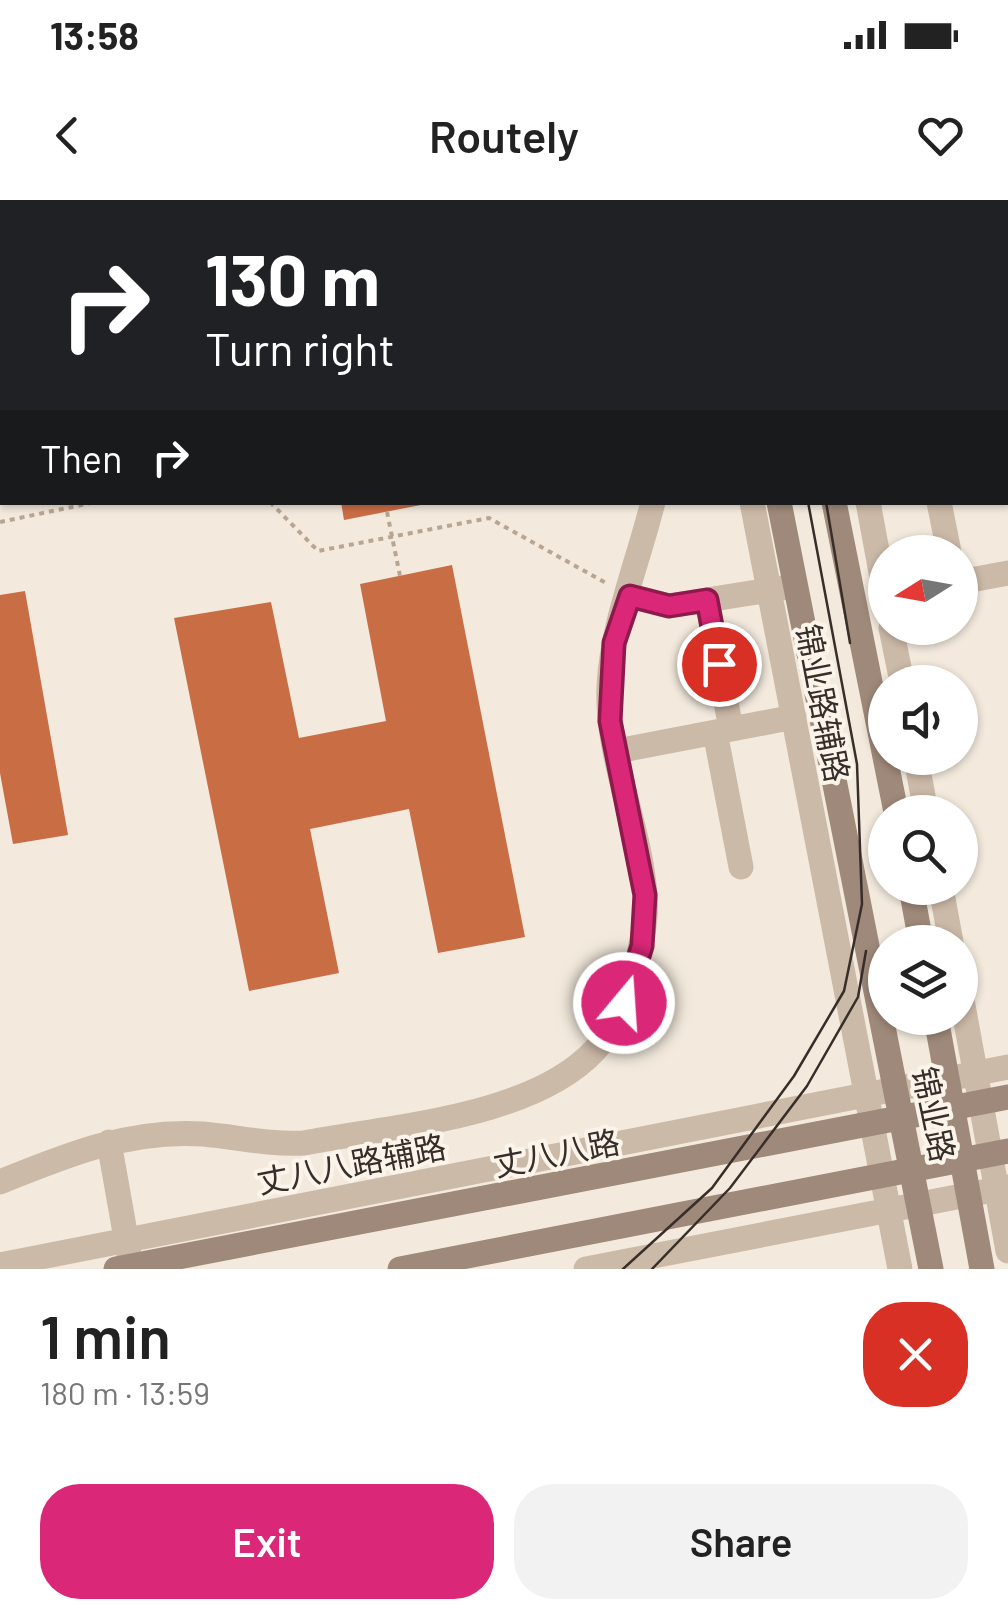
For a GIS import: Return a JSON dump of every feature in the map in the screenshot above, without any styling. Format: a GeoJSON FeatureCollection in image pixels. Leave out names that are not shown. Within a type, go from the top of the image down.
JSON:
{"type":"FeatureCollection","features":[{"type":"Feature","properties":{"kind":"main road","name":"锦业路"},"geometry":{"type":"LineString","coordinates":[[780,505],[931,1269]]}},
{"type":"Feature","properties":{"kind":"main road"},"geometry":{"type":"LineString","coordinates":[[835,505],[893,795]]}},
{"type":"Feature","properties":{"kind":"main road","name":"锦业路"},"geometry":{"type":"LineString","coordinates":[[939,1035],[982,1269]]}},
{"type":"Feature","properties":{"kind":"main road","name":"丈八八路"},"geometry":{"type":"LineString","coordinates":[[125,1258],[875,1125],[1008,1097]]}},
{"type":"Feature","properties":{"kind":"main road"},"geometry":{"type":"LineString","coordinates":[[400,1269],[999,1153]]}},
{"type":"Feature","properties":{"kind":"street"},"geometry":{"type":"LineString","coordinates":[[0,1182],[108,1142],[140,1135],[202,1134],[276,1145],[304,1143],[510,1102],[555,1079],[595,1050],[624,1003],[642,946],[645,895],[616,751],[609,687],[614,643],[652,505]]}},
{"type":"Feature","properties":{"kind":"street","name":"锦业路辅路"},"geometry":{"type":"LineString","coordinates":[[753,505],[885,1174],[900,1269]]}},
{"type":"Feature","properties":{"kind":"street"},"geometry":{"type":"LineString","coordinates":[[869,505],[874,535]]}},
{"type":"Feature","properties":{"kind":"street"},"geometry":{"type":"LineString","coordinates":[[940,505],[945,535]]}},
{"type":"Feature","properties":{"kind":"street"},"geometry":{"type":"LineString","coordinates":[[978,579],[1008,573]]}},
{"type":"Feature","properties":{"kind":"street"},"geometry":{"type":"LineString","coordinates":[[630,596],[669,606],[795,586]]}},
{"type":"Feature","properties":{"kind":"street"},"geometry":{"type":"LineString","coordinates":[[707,600],[741,868]]}},
{"type":"Feature","properties":{"kind":"street"},"geometry":{"type":"LineString","coordinates":[[616,751],[794,717]]}},
{"type":"Feature","properties":{"kind":"street"},"geometry":{"type":"LineString","coordinates":[[969,1035],[981,1102],[999,1153],[1008,1251]]}},
{"type":"Feature","properties":{"kind":"street","name":"丈八八路辅路"},"geometry":{"type":"LineString","coordinates":[[0,1265],[125,1258],[1008,1067]]}},
{"type":"Feature","properties":{"kind":"street"},"geometry":{"type":"LineString","coordinates":[[108,1142],[125,1258]]}},
{"type":"Feature","properties":{"kind":"street"},"geometry":{"type":"LineString","coordinates":[[586,1269],[1002,1188]]}},
{"type":"Feature","properties":{"kind":"path"},"geometry":{"type":"LineString","coordinates":[[0,522],[82,505]]}},
{"type":"Feature","properties":{"kind":"path"},"geometry":{"type":"LineString","coordinates":[[273,505],[318,551],[489,518],[630,596]]}},
{"type":"Feature","properties":{"kind":"path"},"geometry":{"type":"LineString","coordinates":[[388,512],[400,576]]}},
{"type":"Feature","properties":{"kind":"building"},"geometry":{"type":"Polygon","coordinates":[[[342,505],[421,505],[344,520],[342,505]]]}},
{"type":"Feature","properties":{"kind":"building"},"geometry":{"type":"Polygon","coordinates":[[[452,565],[525,937],[438,953],[409,809],[310,829],[339,973],[249,991],[174,618],[271,602],[299,738],[386,721],[360,584],[452,565]]]}},
{"type":"Feature","properties":{"kind":"building"},"geometry":{"type":"Polygon","coordinates":[[[25,591],[68,835],[13,844],[0,773],[0,595],[25,591]]]}},
{"type":"Feature","properties":{"kind":"tram line"},"geometry":{"type":"LineString","coordinates":[[623,1269],[712,1188],[794,1076],[844,991],[862,904],[857,764],[809,505]]}},
{"type":"Feature","properties":{"kind":"tram line"},"geometry":{"type":"LineString","coordinates":[[827,505],[850,643]]}},
{"type":"Feature","properties":{"kind":"tram line"},"geometry":{"type":"LineString","coordinates":[[652,1269],[730,1188],[807,1086],[858,997],[866,951]]}},
{"type":"Feature","properties":{"kind":"route"},"geometry":{"type":"LineString","coordinates":[[624,1003],[642,946],[645,895],[610,721],[609,687],[614,643],[630,596],[669,606],[707,600],[719,664]]}}]}
